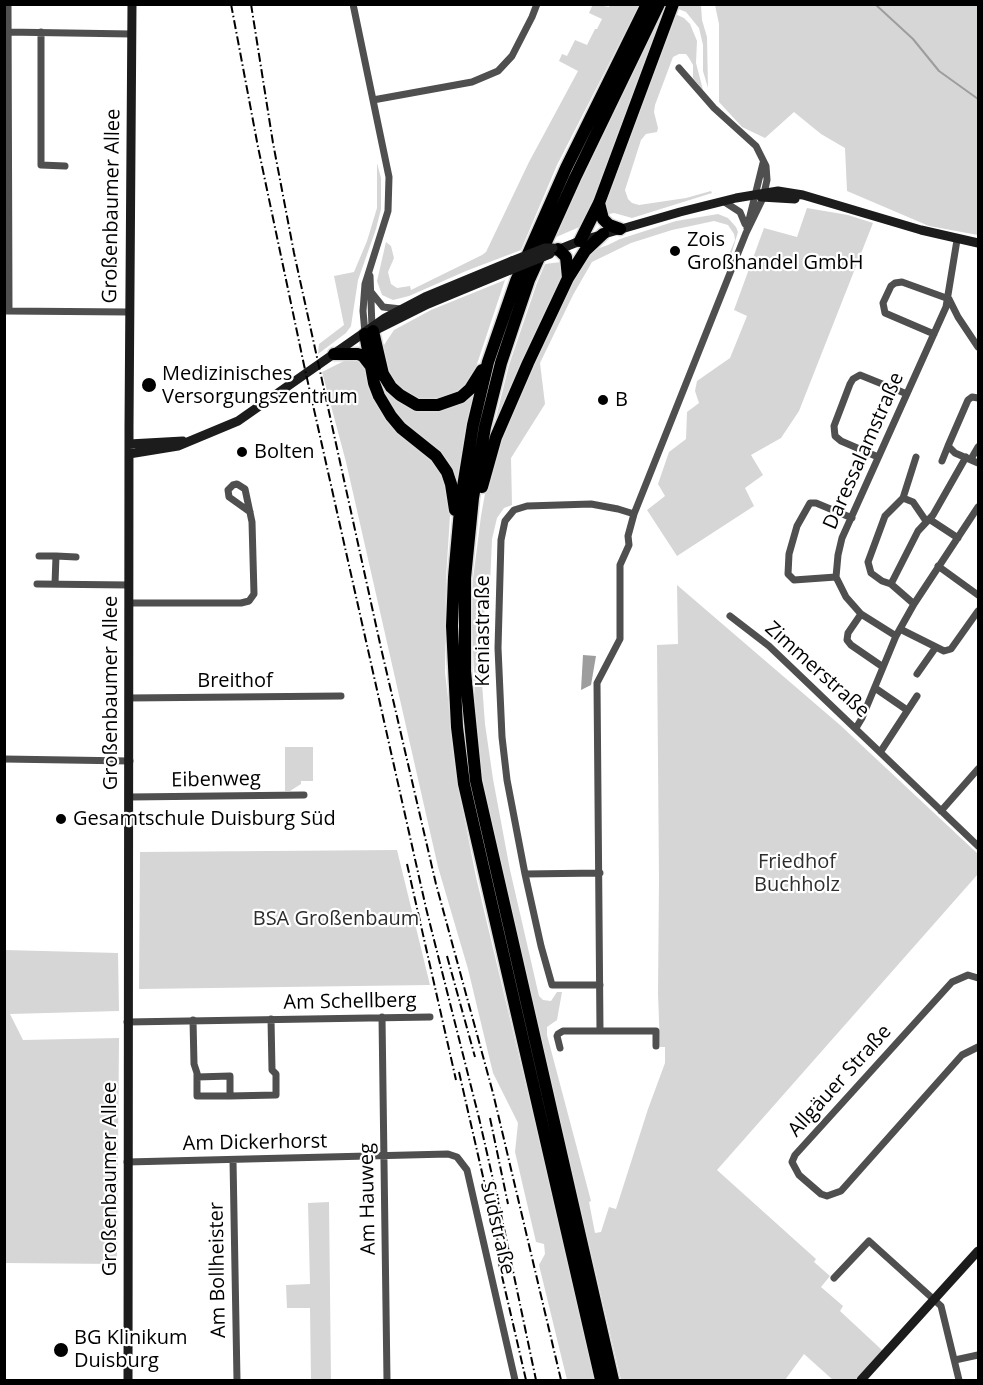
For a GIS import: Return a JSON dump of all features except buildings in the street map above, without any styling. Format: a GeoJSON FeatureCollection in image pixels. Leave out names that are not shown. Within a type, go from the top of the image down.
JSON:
{"type":"FeatureCollection","features":[{"type":"Feature","properties":{"kind":"highway"},"geometry":{"type":"LineString","coordinates":[[601,1380],[464,784],[457,727],[452,626],[458,526],[473,425],[488,362],[516,281],[566,168],[647,4]]}},
{"type":"Feature","properties":{"kind":"highway"},"geometry":{"type":"LineString","coordinates":[[613,1380],[528,1005],[495,873],[476,781],[465,671],[466,552],[472,498],[485,427],[501,363],[529,280],[575,178],[659,4]]}},
{"type":"Feature","properties":{"kind":"highway"},"geometry":{"type":"LineString","coordinates":[[580,241],[599,203],[673,4]]}},
{"type":"Feature","properties":{"kind":"highway"},"geometry":{"type":"LineString","coordinates":[[599,203],[603,219],[609,225],[620,229]]}},
{"type":"Feature","properties":{"kind":"highway"},"geometry":{"type":"LineString","coordinates":[[466,552],[496,437],[568,278],[585,251],[603,234]]}},
{"type":"Feature","properties":{"kind":"highway"},"geometry":{"type":"LineString","coordinates":[[554,250],[566,257],[568,278]]}},
{"type":"Feature","properties":{"kind":"highway"},"geometry":{"type":"LineString","coordinates":[[370,331],[383,374],[391,387],[417,405],[438,405],[460,397],[470,389],[488,362]]}},
{"type":"Feature","properties":{"kind":"highway"},"geometry":{"type":"LineString","coordinates":[[370,331],[371,367],[379,396],[400,428],[436,456],[447,472],[458,526]]}},
{"type":"Feature","properties":{"kind":"highway"},"geometry":{"type":"LineString","coordinates":[[334,354],[358,354],[363,356],[371,367]]}},
{"type":"Feature","properties":{"kind":"main road","name":"Großenbaumer Allee"},"geometry":{"type":"LineString","coordinates":[[128,1380],[129,312],[132,4]]}},
{"type":"Feature","properties":{"kind":"main road"},"geometry":{"type":"LineString","coordinates":[[370,331],[511,266],[580,241],[723,201],[783,191],[957,240],[978,243]]}},
{"type":"Feature","properties":{"kind":"main road"},"geometry":{"type":"LineString","coordinates":[[129,449],[167,449],[244,417],[403,309],[466,279],[511,266]]}},
{"type":"Feature","properties":{"kind":"main road"},"geometry":{"type":"LineString","coordinates":[[861,1380],[978,1251]]}},
{"type":"Feature","properties":{"kind":"street"},"geometry":{"type":"LineString","coordinates":[[8,4],[6,32],[7,311],[129,312]]}},
{"type":"Feature","properties":{"kind":"street"},"geometry":{"type":"LineString","coordinates":[[353,4],[387,167],[389,194],[388,211],[365,284],[363,300],[370,331]]}},
{"type":"Feature","properties":{"kind":"street"},"geometry":{"type":"LineString","coordinates":[[373,100],[472,82],[498,71],[512,56],[537,4]]}},
{"type":"Feature","properties":{"kind":"street"},"geometry":{"type":"LineString","coordinates":[[6,32],[132,34]]}},
{"type":"Feature","properties":{"kind":"street"},"geometry":{"type":"LineString","coordinates":[[41,32],[41,165],[65,165]]}},
{"type":"Feature","properties":{"kind":"street"},"geometry":{"type":"LineString","coordinates":[[600,1031],[597,683],[620,639],[620,565],[629,545],[628,536],[634,514],[761,195],[767,172],[756,146],[714,108],[679,68]]}},
{"type":"Feature","properties":{"kind":"street"},"geometry":{"type":"LineString","coordinates":[[723,201],[740,212],[744,219],[746,233]]}},
{"type":"Feature","properties":{"kind":"street","name":"Daressalamstraße"},"geometry":{"type":"LineString","coordinates":[[837,577],[840,547],[949,299],[957,240]]}},
{"type":"Feature","properties":{"kind":"street"},"geometry":{"type":"LineString","coordinates":[[369,271],[370,331]]}},
{"type":"Feature","properties":{"kind":"street"},"geometry":{"type":"LineString","coordinates":[[934,334],[885,313],[883,303],[891,286],[902,282],[949,299],[978,347]]}},
{"type":"Feature","properties":{"kind":"street"},"geometry":{"type":"LineString","coordinates":[[370,291],[383,307],[403,309]]}},
{"type":"Feature","properties":{"kind":"street"},"geometry":{"type":"LineString","coordinates":[[878,457],[841,441],[835,436],[834,426],[850,384],[860,375],[906,394]]}},
{"type":"Feature","properties":{"kind":"street"},"geometry":{"type":"LineString","coordinates":[[942,461],[968,400],[972,397],[978,398]]}},
{"type":"Feature","properties":{"kind":"street"},"geometry":{"type":"LineString","coordinates":[[948,446],[955,453],[978,463]]}},
{"type":"Feature","properties":{"kind":"street"},"geometry":{"type":"LineString","coordinates":[[891,584],[918,531],[933,515],[978,447]]}},
{"type":"Feature","properties":{"kind":"street"},"geometry":{"type":"LineString","coordinates":[[914,604],[891,584],[871,573],[868,562],[885,516],[903,498],[916,457]]}},
{"type":"Feature","properties":{"kind":"street"},"geometry":{"type":"LineString","coordinates":[[903,498],[912,502],[927,520],[958,537]]}},
{"type":"Feature","properties":{"kind":"street"},"geometry":{"type":"LineString","coordinates":[[852,518],[816,503],[810,503],[797,526],[789,554],[788,574],[794,580],[837,577],[846,597],[861,614],[896,636]]}},
{"type":"Feature","properties":{"kind":"street","name":"Keniastraße"},"geometry":{"type":"LineString","coordinates":[[600,985],[552,986],[541,946],[507,780],[502,737],[498,616],[501,540],[505,521],[514,510],[527,506],[591,504],[618,508],[634,514]]}},
{"type":"Feature","properties":{"kind":"street"},"geometry":{"type":"LineString","coordinates":[[856,728],[896,636],[938,566],[978,508]]}},
{"type":"Feature","properties":{"kind":"street"},"geometry":{"type":"LineString","coordinates":[[129,603],[241,603],[249,601],[254,594],[250,512]]}},
{"type":"Feature","properties":{"kind":"street"},"geometry":{"type":"LineString","coordinates":[[39,556],[76,557]]}},
{"type":"Feature","properties":{"kind":"street"},"geometry":{"type":"LineString","coordinates":[[56,556],[56,584]]}},
{"type":"Feature","properties":{"kind":"street"},"geometry":{"type":"LineString","coordinates":[[938,566],[978,595]]}},
{"type":"Feature","properties":{"kind":"street"},"geometry":{"type":"LineString","coordinates":[[37,584],[129,585]]}},
{"type":"Feature","properties":{"kind":"street"},"geometry":{"type":"LineString","coordinates":[[900,629],[944,651],[951,649],[978,612]]}},
{"type":"Feature","properties":{"kind":"street"},"geometry":{"type":"LineString","coordinates":[[861,614],[848,633],[847,640],[883,667]]}},
{"type":"Feature","properties":{"kind":"street","name":"Zimmerstraße"},"geometry":{"type":"LineString","coordinates":[[730,616],[769,646],[978,846]]}},
{"type":"Feature","properties":{"kind":"street"},"geometry":{"type":"LineString","coordinates":[[917,674],[936,647]]}},
{"type":"Feature","properties":{"kind":"street"},"geometry":{"type":"LineString","coordinates":[[875,688],[907,710]]}},
{"type":"Feature","properties":{"kind":"street","name":"Breithof"},"geometry":{"type":"LineString","coordinates":[[129,698],[341,696]]}},
{"type":"Feature","properties":{"kind":"street"},"geometry":{"type":"LineString","coordinates":[[881,751],[917,696]]}},
{"type":"Feature","properties":{"kind":"street"},"geometry":{"type":"LineString","coordinates":[[4,759],[130,761]]}},
{"type":"Feature","properties":{"kind":"street"},"geometry":{"type":"LineString","coordinates":[[941,811],[978,769]]}},
{"type":"Feature","properties":{"kind":"street","name":"Eibenweg"},"geometry":{"type":"LineString","coordinates":[[130,797],[304,795]]}},
{"type":"Feature","properties":{"kind":"street"},"geometry":{"type":"LineString","coordinates":[[525,874],[600,873]]}},
{"type":"Feature","properties":{"kind":"street","name":"Allgäuer Straße"},"geometry":{"type":"LineString","coordinates":[[978,978],[968,975],[952,982],[795,1155],[792,1162],[799,1175],[821,1194],[827,1196],[841,1191],[962,1055],[978,1047]]}},
{"type":"Feature","properties":{"kind":"street","name":"Am Hauweg"},"geometry":{"type":"LineString","coordinates":[[382,1017],[387,1380]]}},
{"type":"Feature","properties":{"kind":"street","name":"Am Schellberg"},"geometry":{"type":"LineString","coordinates":[[127,1022],[430,1017]]}},
{"type":"Feature","properties":{"kind":"street","name":"Am Schellberg"},"geometry":{"type":"LineString","coordinates":[[193,1020],[197,1096],[276,1095],[276,1074],[272,1070],[271,1020]]}},
{"type":"Feature","properties":{"kind":"street"},"geometry":{"type":"LineString","coordinates":[[560,1048],[557,1036],[560,1032],[600,1031],[656,1030],[656,1046]]}},
{"type":"Feature","properties":{"kind":"street"},"geometry":{"type":"LineString","coordinates":[[197,1077],[230,1076],[230,1096]]}},
{"type":"Feature","properties":{"kind":"street","name":"Südstraße"},"geometry":{"type":"LineString","coordinates":[[385,1156],[457,1156],[467,1170],[515,1380]]}},
{"type":"Feature","properties":{"kind":"street","name":"Am Dickerhorst"},"geometry":{"type":"LineString","coordinates":[[127,1162],[385,1156]]}},
{"type":"Feature","properties":{"kind":"street","name":"Am Bollheister"},"geometry":{"type":"LineString","coordinates":[[233,1160],[237,1380]]}},
{"type":"Feature","properties":{"kind":"street"},"geometry":{"type":"LineString","coordinates":[[834,1278],[869,1241],[942,1308],[959,1380]]}},
{"type":"Feature","properties":{"kind":"street"},"geometry":{"type":"LineString","coordinates":[[955,1360],[978,1356]]}},
{"type":"Feature","properties":{"kind":"green space"},"geometry":{"type":"Polygon","coordinates":[[[593,4],[609,7],[610,5],[639,5],[557,165],[521,250],[409,296],[393,300],[382,295],[377,281],[386,242],[391,246],[394,258],[388,272],[391,284],[397,288],[410,286],[411,290],[486,252],[529,162],[578,71],[559,61],[562,54],[567,56],[575,40],[587,45],[602,19],[589,13],[593,4]]]}},
{"type":"Feature","properties":{"kind":"green space"},"geometry":{"type":"Polygon","coordinates":[[[666,5],[669,5],[584,225],[554,238],[666,5]]]}},
{"type":"Feature","properties":{"kind":"green space"},"geometry":{"type":"Polygon","coordinates":[[[677,5],[701,5],[707,37],[708,88],[703,71],[703,45],[699,28],[686,12],[676,8],[677,5]]]}},
{"type":"Feature","properties":{"kind":"green space"},"geometry":{"type":"Polygon","coordinates":[[[715,5],[978,5],[978,235],[929,226],[847,191],[845,148],[821,134],[794,112],[765,138],[742,127],[719,102],[719,24],[715,5]]]}},
{"type":"Feature","properties":{"kind":"green space"},"geometry":{"type":"Polygon","coordinates":[[[673,13],[690,24],[697,41],[696,63],[703,90],[693,78],[693,65],[686,54],[673,57],[655,105],[657,132],[646,134],[641,140],[625,190],[628,199],[639,205],[686,198],[711,191],[712,193],[632,218],[614,213],[604,215],[602,204],[673,13]]]}},
{"type":"Feature","properties":{"kind":"green space"},"geometry":{"type":"Polygon","coordinates":[[[377,163],[381,178],[381,209],[358,280],[351,326],[346,333],[318,354],[319,344],[344,325],[334,276],[354,272],[367,241],[377,208],[377,163]]]}},
{"type":"Feature","properties":{"kind":"green space"},"geometry":{"type":"Polygon","coordinates":[[[807,208],[848,215],[873,223],[799,411],[781,438],[751,455],[763,475],[745,488],[754,506],[677,556],[647,510],[665,496],[658,484],[669,452],[686,439],[687,412],[699,403],[695,391],[697,381],[730,358],[747,316],[734,310],[764,228],[797,237],[807,208]]]}},
{"type":"Feature","properties":{"kind":"green space","name":"Friedhof Buchholz"},"geometry":{"type":"Polygon","coordinates":[[[718,214],[728,218],[738,232],[728,265],[725,264],[735,240],[734,234],[728,225],[714,221],[672,230],[631,243],[592,262],[540,363],[545,404],[511,458],[512,505],[504,508],[497,518],[492,539],[489,607],[485,610],[481,623],[481,670],[485,724],[510,870],[539,996],[543,1000],[551,1001],[557,992],[562,992],[557,1020],[547,1027],[547,1035],[591,1201],[589,1202],[595,1233],[601,1232],[609,1207],[616,1209],[665,1063],[665,1047],[660,1047],[658,994],[657,645],[678,644],[677,585],[840,725],[978,854],[978,874],[717,1170],[816,1259],[814,1262],[830,1276],[821,1287],[843,1306],[840,1311],[883,1351],[855,1380],[833,1380],[804,1354],[785,1380],[621,1380],[497,852],[483,780],[476,724],[472,625],[473,579],[488,477],[499,438],[571,281],[591,251],[676,221],[718,214]]]}},
{"type":"Feature","properties":{"kind":"green space"},"geometry":{"type":"Polygon","coordinates":[[[561,262],[563,277],[486,458],[509,365],[537,283],[545,264],[561,262]]]}},
{"type":"Feature","properties":{"kind":"green space"},"geometry":{"type":"Polygon","coordinates":[[[505,280],[472,379],[459,395],[427,403],[403,392],[387,373],[382,348],[394,330],[431,310],[505,280]]]}},
{"type":"Feature","properties":{"kind":"green space"},"geometry":{"type":"Polygon","coordinates":[[[352,357],[365,363],[371,384],[433,458],[444,474],[451,500],[446,578],[445,672],[458,786],[476,877],[594,1380],[567,1380],[539,1265],[545,1254],[544,1244],[536,1242],[515,1152],[518,1123],[493,1073],[468,969],[438,867],[346,462],[322,372],[352,357]]]}},
{"type":"Feature","properties":{"kind":"green space"},"geometry":{"type":"Polygon","coordinates":[[[379,376],[416,407],[476,388],[456,488],[403,425],[382,395],[379,376]]]}},
{"type":"Feature","properties":{"kind":"green space"},"geometry":{"type":"Polygon","coordinates":[[[285,747],[313,747],[313,781],[301,781],[301,784],[290,791],[285,791],[285,747]]]}},
{"type":"Feature","properties":{"kind":"green space","name":"BSA Großenbaum"},"geometry":{"type":"Polygon","coordinates":[[[397,850],[430,985],[139,989],[140,852],[397,850]]]}},
{"type":"Feature","properties":{"kind":"green space"},"geometry":{"type":"Polygon","coordinates":[[[5,950],[118,953],[119,1011],[10,1014],[23,1040],[119,1038],[117,1264],[5,1263],[5,950]]]}},
{"type":"Feature","properties":{"kind":"green space"},"geometry":{"type":"Polygon","coordinates":[[[329,1202],[331,1380],[311,1380],[310,1308],[287,1308],[286,1285],[310,1284],[308,1203],[329,1202]]]}},
{"type":"Feature","properties":{"kind":"shaded area"},"geometry":{"type":"Polygon","coordinates":[[[583,655],[596,656],[591,685],[581,690],[583,655]]]}},
{"type":"Feature","properties":{"kind":"waterway"},"geometry":{"type":"LineString","coordinates":[[875,4],[913,39],[939,71],[978,99]]}},
{"type":"Feature","properties":{"kind":"railway"},"geometry":{"type":"LineString","coordinates":[[231,4],[258,147],[304,365],[426,908],[479,1118],[536,1380]]}},
{"type":"Feature","properties":{"kind":"railway"},"geometry":{"type":"LineString","coordinates":[[251,4],[273,143],[294,253],[381,648],[436,884],[493,1093],[561,1380]]}},
{"type":"Feature","properties":{"kind":"railway"},"geometry":{"type":"LineString","coordinates":[[407,864],[456,1080]]}},
{"type":"Feature","properties":{"kind":"railway"},"geometry":{"type":"LineString","coordinates":[[447,956],[475,1057]]}},
{"type":"Feature","properties":{"kind":"railway"},"geometry":{"type":"LineString","coordinates":[[459,1072],[503,1264]]}},
{"type":"Feature","properties":{"kind":"railway"},"geometry":{"type":"LineString","coordinates":[[490,1118],[508,1204]]}},
{"type":"Feature","properties":{"kind":"railway"},"geometry":{"type":"LineString","coordinates":[[498,1259],[526,1380]]}},
{"type":"Feature","properties":{"kind":"place","name":"Zois Großhandel GmbH"},"geometry":{"type":"Point","coordinates":[675,251]}},
{"type":"Feature","properties":{"kind":"place","name":"Medizinisches Versorgungszentrum"},"geometry":{"type":"Point","coordinates":[149,385]}},
{"type":"Feature","properties":{"kind":"place","name":"B"},"geometry":{"type":"Point","coordinates":[603,400]}},
{"type":"Feature","properties":{"kind":"place","name":"Bolten"},"geometry":{"type":"Point","coordinates":[242,452]}},
{"type":"Feature","properties":{"kind":"place","name":"Gesamtschule Duisburg Süd"},"geometry":{"type":"Point","coordinates":[61,819]}},
{"type":"Feature","properties":{"kind":"place","name":"BG Klinikum Duisburg"},"geometry":{"type":"Point","coordinates":[61,1350]}}]}
